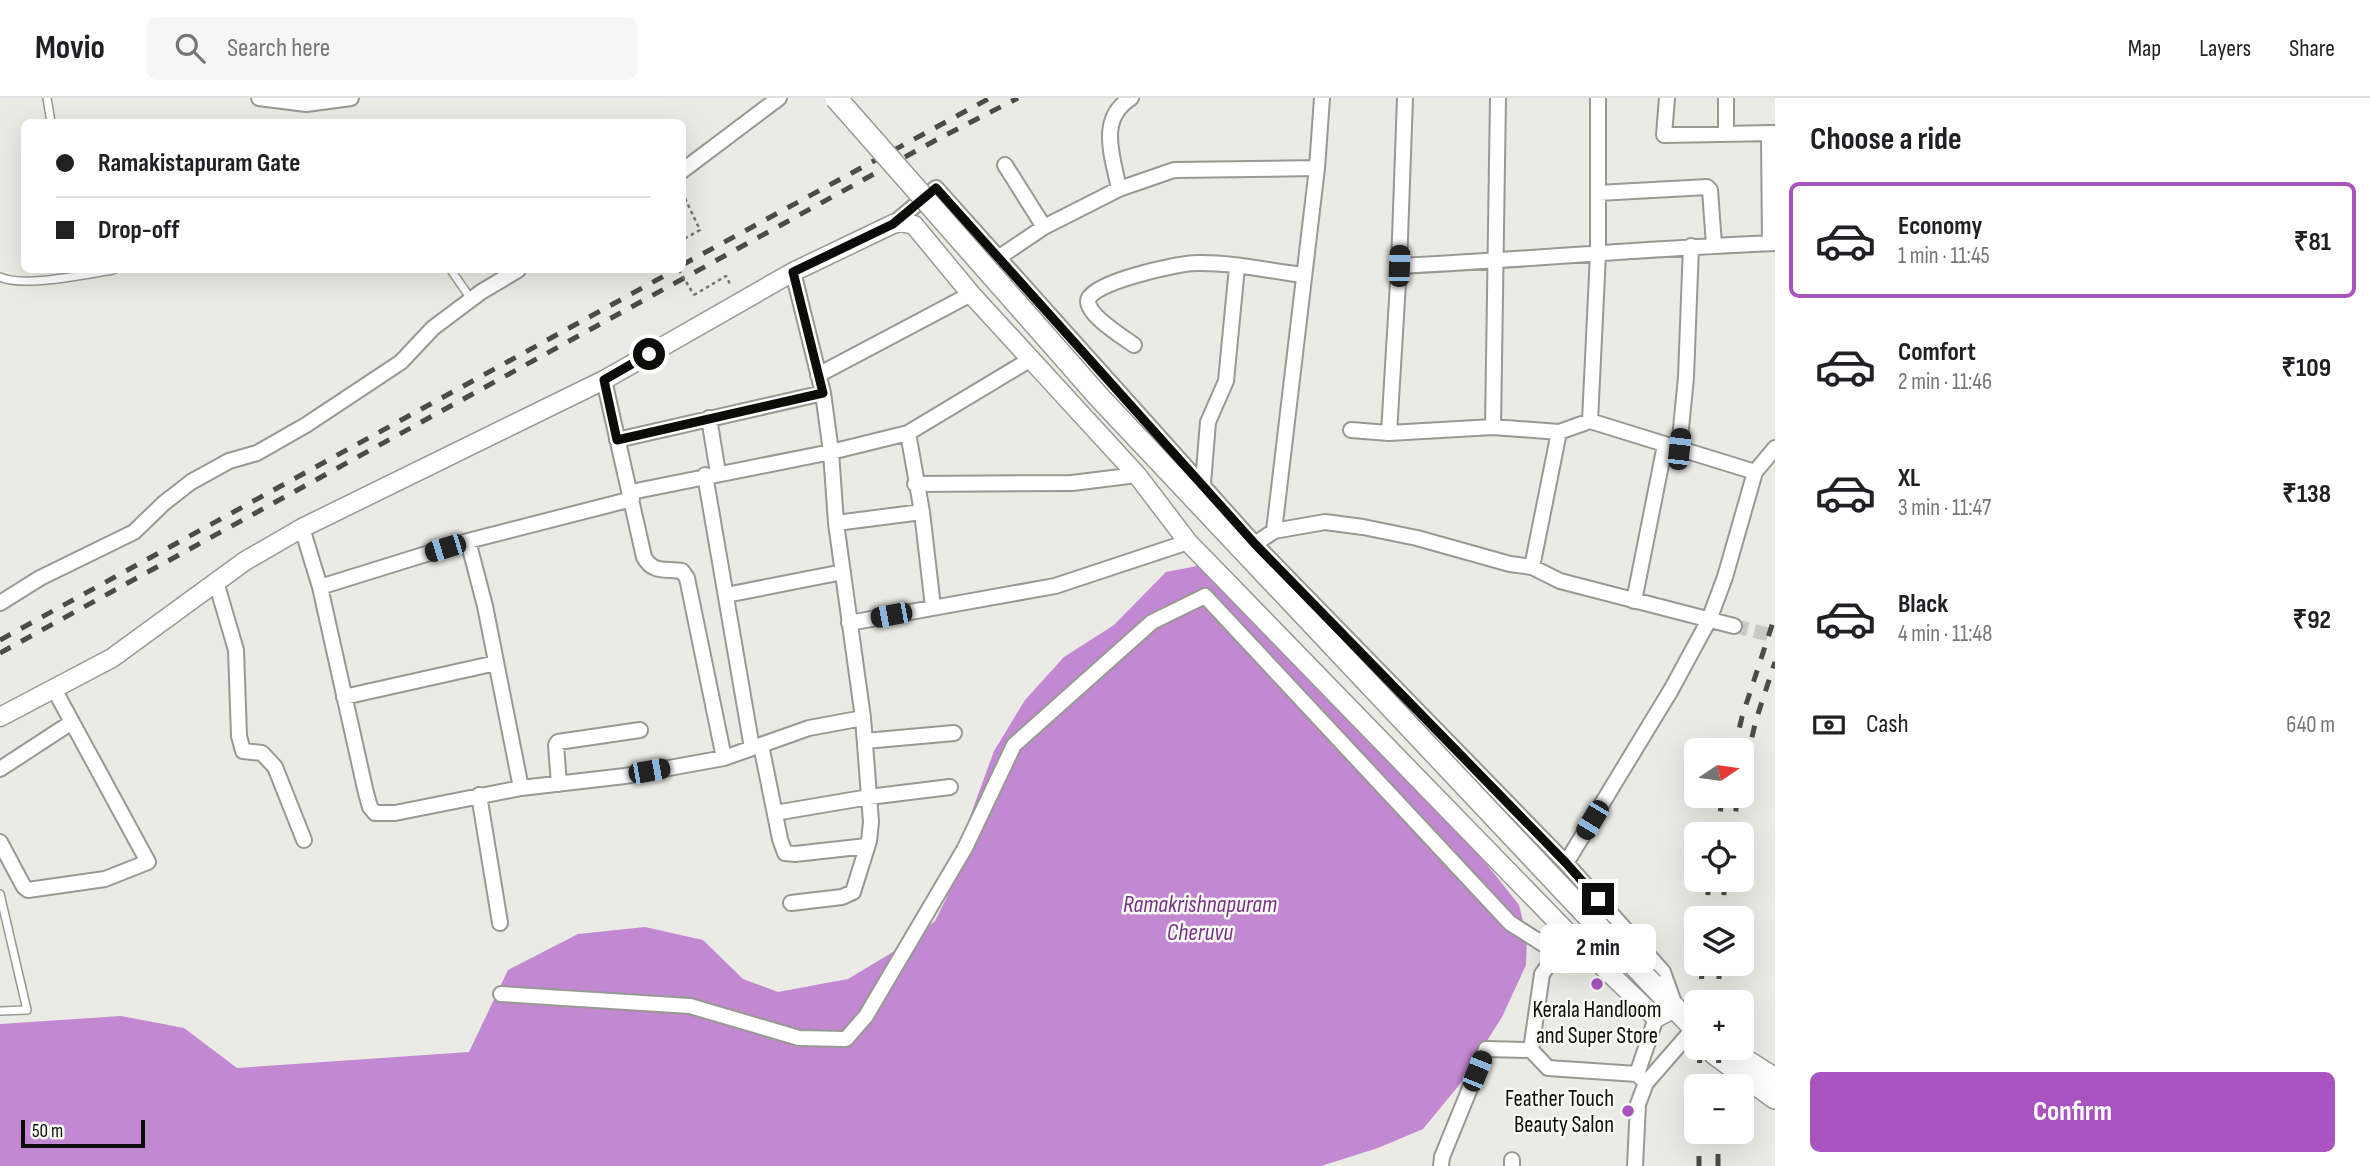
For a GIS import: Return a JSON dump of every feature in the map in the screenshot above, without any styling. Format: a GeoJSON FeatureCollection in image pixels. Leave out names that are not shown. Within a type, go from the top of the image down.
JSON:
{"type":"FeatureCollection","features":[{"type":"Feature","properties":{"kind":"main road"},"geometry":{"type":"LineString","coordinates":[[835,98],[1100,397],[1684,1017]]}},
{"type":"Feature","properties":{"kind":"main road"},"geometry":{"type":"LineString","coordinates":[[1723,1060],[1775,1098]]}},
{"type":"Feature","properties":{"kind":"main road"},"geometry":{"type":"LineString","coordinates":[[1746,1060],[1775,1079]]}},
{"type":"Feature","properties":{"kind":"street"},"geometry":{"type":"LineString","coordinates":[[259,98],[306,104],[351,98]]}},
{"type":"Feature","properties":{"kind":"street"},"geometry":{"type":"LineString","coordinates":[[686,168],[779,98]]}},
{"type":"Feature","properties":{"kind":"street"},"geometry":{"type":"LineString","coordinates":[[1118,189],[1108,135],[1113,114],[1131,98]]}},
{"type":"Feature","properties":{"kind":"street"},"geometry":{"type":"LineString","coordinates":[[1274,531],[1317,168],[1322,98]]}},
{"type":"Feature","properties":{"kind":"street"},"geometry":{"type":"LineString","coordinates":[[1389,433],[1405,98]]}},
{"type":"Feature","properties":{"kind":"street"},"geometry":{"type":"LineString","coordinates":[[1493,427],[1498,98]]}},
{"type":"Feature","properties":{"kind":"street"},"geometry":{"type":"LineString","coordinates":[[1590,421],[1598,254],[1598,98]]}},
{"type":"Feature","properties":{"kind":"street"},"geometry":{"type":"LineString","coordinates":[[1399,266],[1773,243],[1772,133],[1664,135],[1667,98]]}},
{"type":"Feature","properties":{"kind":"street"},"geometry":{"type":"LineString","coordinates":[[1726,98],[1726,133]]}},
{"type":"Feature","properties":{"kind":"street"},"geometry":{"type":"LineString","coordinates":[[1005,165],[1044,227]]}},
{"type":"Feature","properties":{"kind":"street"},"geometry":{"type":"LineString","coordinates":[[998,258],[1044,227],[1118,189],[1174,170],[1317,168]]}},
{"type":"Feature","properties":{"kind":"street"},"geometry":{"type":"LineString","coordinates":[[893,224],[936,188],[1255,544],[1566,863],[1663,972],[1675,1008],[1656,1018],[1641,1079],[1635,1166]]}},
{"type":"Feature","properties":{"kind":"street"},"geometry":{"type":"LineString","coordinates":[[1598,193],[1709,188],[1714,245]]}},
{"type":"Feature","properties":{"kind":"street"},"geometry":{"type":"LineString","coordinates":[[0,718],[112,658],[245,561],[302,528],[604,380],[793,272],[901,222],[914,225],[971,294],[1137,475],[1188,542],[1570,935],[1656,1018]]}},
{"type":"Feature","properties":{"kind":"street"},"geometry":{"type":"LineString","coordinates":[[1634,601],[1672,447],[1686,377],[1692,246]]}},
{"type":"Feature","properties":{"kind":"street"},"geometry":{"type":"LineString","coordinates":[[1134,345],[1104,323],[1090,308],[1088,300],[1096,289],[1181,264],[1202,263],[1304,275]]}},
{"type":"Feature","properties":{"kind":"street"},"geometry":{"type":"LineString","coordinates":[[1203,483],[1208,422],[1226,381],[1237,267]]}},
{"type":"Feature","properties":{"kind":"street"},"geometry":{"type":"LineString","coordinates":[[790,903],[842,897],[853,892],[867,846],[871,822],[863,718],[836,523],[823,393],[793,272]]}},
{"type":"Feature","properties":{"kind":"street"},"geometry":{"type":"LineString","coordinates":[[0,603],[40,578],[134,532],[191,482],[229,461],[257,453],[306,425],[401,362],[433,328],[471,299],[513,273]]}},
{"type":"Feature","properties":{"kind":"street"},"geometry":{"type":"LineString","coordinates":[[818,375],[971,294]]}},
{"type":"Feature","properties":{"kind":"street"},"geometry":{"type":"LineString","coordinates":[[320,587],[468,541],[712,474],[831,452],[908,433],[1031,359]]}},
{"type":"Feature","properties":{"kind":"street"},"geometry":{"type":"LineString","coordinates":[[604,380],[644,557],[649,566],[656,570],[682,571],[687,578],[724,758]]}},
{"type":"Feature","properties":{"kind":"street"},"geometry":{"type":"LineString","coordinates":[[617,440],[823,393]]}},
{"type":"Feature","properties":{"kind":"street"},"geometry":{"type":"LineString","coordinates":[[709,418],[712,474],[726,594],[757,747],[782,847],[789,854],[867,846]]}},
{"type":"Feature","properties":{"kind":"street"},"geometry":{"type":"LineString","coordinates":[[1350,430],[1389,433],[1493,427],[1559,432],[1590,421],[1755,472]]}},
{"type":"Feature","properties":{"kind":"street"},"geometry":{"type":"LineString","coordinates":[[1532,567],[1559,432]]}},
{"type":"Feature","properties":{"kind":"street"},"geometry":{"type":"LineString","coordinates":[[908,433],[922,512],[933,607]]}},
{"type":"Feature","properties":{"kind":"street"},"geometry":{"type":"LineString","coordinates":[[1566,863],[1671,690],[1709,620],[1755,472],[1775,447]]}},
{"type":"Feature","properties":{"kind":"street"},"geometry":{"type":"LineString","coordinates":[[915,484],[1072,483],[1137,475]]}},
{"type":"Feature","properties":{"kind":"street"},"geometry":{"type":"LineString","coordinates":[[836,523],[922,512]]}},
{"type":"Feature","properties":{"kind":"street"},"geometry":{"type":"LineString","coordinates":[[1255,544],[1274,531],[1325,522],[1339,523],[1417,538],[1510,564],[1532,567],[1560,581],[1734,626]]}},
{"type":"Feature","properties":{"kind":"street"},"geometry":{"type":"LineString","coordinates":[[302,528],[320,587],[366,793],[375,813],[396,813],[479,795],[625,776],[724,758],[809,728],[863,718]]}},
{"type":"Feature","properties":{"kind":"street"},"geometry":{"type":"LineString","coordinates":[[468,541],[485,606],[521,788]]}},
{"type":"Feature","properties":{"kind":"street"},"geometry":{"type":"LineString","coordinates":[[849,623],[1055,586],[1188,542]]}},
{"type":"Feature","properties":{"kind":"street"},"geometry":{"type":"LineString","coordinates":[[726,594],[843,572]]}},
{"type":"Feature","properties":{"kind":"street"},"geometry":{"type":"LineString","coordinates":[[501,994],[690,1006],[799,1038],[846,1039],[866,1016],[965,848],[1014,745],[1152,622],[1205,596],[1226,580]]}},
{"type":"Feature","properties":{"kind":"street"},"geometry":{"type":"LineString","coordinates":[[216,582],[236,650],[239,736],[243,751],[262,753],[275,767],[304,840]]}},
{"type":"Feature","properties":{"kind":"street"},"geometry":{"type":"LineString","coordinates":[[1205,596],[1510,923],[1557,953]]}},
{"type":"Feature","properties":{"kind":"street"},"geometry":{"type":"LineString","coordinates":[[344,697],[496,663]]}},
{"type":"Feature","properties":{"kind":"street"},"geometry":{"type":"LineString","coordinates":[[0,842],[28,890],[105,879],[148,862],[54,689]]}},
{"type":"Feature","properties":{"kind":"street"},"geometry":{"type":"LineString","coordinates":[[0,769],[72,722]]}},
{"type":"Feature","properties":{"kind":"street"},"geometry":{"type":"LineString","coordinates":[[559,784],[558,742],[640,730]]}},
{"type":"Feature","properties":{"kind":"street"},"geometry":{"type":"LineString","coordinates":[[865,741],[954,733]]}},
{"type":"Feature","properties":{"kind":"street"},"geometry":{"type":"LineString","coordinates":[[775,813],[869,797],[950,788]]}},
{"type":"Feature","properties":{"kind":"street"},"geometry":{"type":"LineString","coordinates":[[479,795],[500,923]]}},
{"type":"Feature","properties":{"kind":"street"},"geometry":{"type":"LineString","coordinates":[[1531,1050],[1542,974],[1570,935]]}},
{"type":"Feature","properties":{"kind":"street"},"geometry":{"type":"LineString","coordinates":[[1441,1166],[1442,1157],[1486,1049],[1531,1050],[1548,1068],[1641,1079],[1684,1039]]}},
{"type":"Feature","properties":{"kind":"lane"},"geometry":{"type":"LineString","coordinates":[[47,98],[50,119]]}},
{"type":"Feature","properties":{"kind":"lane"},"geometry":{"type":"LineString","coordinates":[[0,277],[10,281],[65,273]]}},
{"type":"Feature","properties":{"kind":"lane"},"geometry":{"type":"LineString","coordinates":[[453,273],[471,299]]}},
{"type":"Feature","properties":{"kind":"lane"},"geometry":{"type":"LineString","coordinates":[[0,894],[27,1010],[0,1011]]}},
{"type":"Feature","properties":{"kind":"path"},"geometry":{"type":"LineString","coordinates":[[686,200],[700,230],[686,238]]}},
{"type":"Feature","properties":{"kind":"path"},"geometry":{"type":"LineString","coordinates":[[681,273],[694,295],[726,276]]}},
{"type":"Feature","properties":{"kind":"water","name":"Ramakrishnapuram Cheruvu"},"geometry":{"type":"Polygon","coordinates":[[[1207,564],[1455,824],[1519,905],[1527,937],[1526,965],[1502,1017],[1460,1084],[1423,1129],[1378,1148],[1321,1166],[0,1166],[0,1024],[121,1016],[184,1028],[237,1068],[469,1052],[508,970],[578,934],[645,927],[703,940],[743,979],[778,992],[848,979],[903,946],[935,921],[953,885],[964,833],[994,751],[1025,700],[1064,657],[1114,625],[1166,572],[1207,564]]]}},
{"type":"Feature","properties":{"kind":"tunnel"},"geometry":{"type":"LineString","coordinates":[[1734,626],[1775,636]]}},
{"type":"Feature","properties":{"kind":"railway"},"geometry":{"type":"LineString","coordinates":[[686,263],[990,98]]}},
{"type":"Feature","properties":{"kind":"railway"},"geometry":{"type":"LineString","coordinates":[[0,653],[936,140],[1018,98]]}},
{"type":"Feature","properties":{"kind":"railway"},"geometry":{"type":"LineString","coordinates":[[0,640],[670,273]]}},
{"type":"Feature","properties":{"kind":"railway"},"geometry":{"type":"LineString","coordinates":[[1737,738],[1775,616]]}},
{"type":"Feature","properties":{"kind":"railway"},"geometry":{"type":"LineString","coordinates":[[1752,738],[1775,662]]}},
{"type":"Feature","properties":{"kind":"railway"},"geometry":{"type":"LineString","coordinates":[[1718,822],[1721,808]]}},
{"type":"Feature","properties":{"kind":"railway"},"geometry":{"type":"LineString","coordinates":[[1734,822],[1736,808]]}},
{"type":"Feature","properties":{"kind":"railway"},"geometry":{"type":"LineString","coordinates":[[1707,906],[1708,892]]}},
{"type":"Feature","properties":{"kind":"railway"},"geometry":{"type":"LineString","coordinates":[[1723,906],[1724,892]]}},
{"type":"Feature","properties":{"kind":"railway"},"geometry":{"type":"LineString","coordinates":[[1701,990],[1702,976]]}},
{"type":"Feature","properties":{"kind":"railway"},"geometry":{"type":"LineString","coordinates":[[1719,976],[1719,990]]}},
{"type":"Feature","properties":{"kind":"railway"},"geometry":{"type":"LineString","coordinates":[[1699,1074],[1700,1060]]}},
{"type":"Feature","properties":{"kind":"railway"},"geometry":{"type":"LineString","coordinates":[[1718,1074],[1719,1060]]}},
{"type":"Feature","properties":{"kind":"railway"},"geometry":{"type":"LineString","coordinates":[[1699,1144],[1699,1166]]}},
{"type":"Feature","properties":{"kind":"railway"},"geometry":{"type":"LineString","coordinates":[[1718,1144],[1718,1166]]}},
{"type":"Feature","properties":{"kind":"place","name":"Kerala Handloom and Super Store"},"geometry":{"type":"Point","coordinates":[1597,984]}},
{"type":"Feature","properties":{"kind":"place","name":"Feather Touch Beauty Salon"},"geometry":{"type":"Point","coordinates":[1628,1111]}},
{"type":"Feature","properties":{"kind":"route"},"geometry":{"type":"LineString","coordinates":[[649,354],[604,380],[617,440],[823,393],[793,272],[893,224],[936,188],[1255,544],[1598,899]]}}]}
